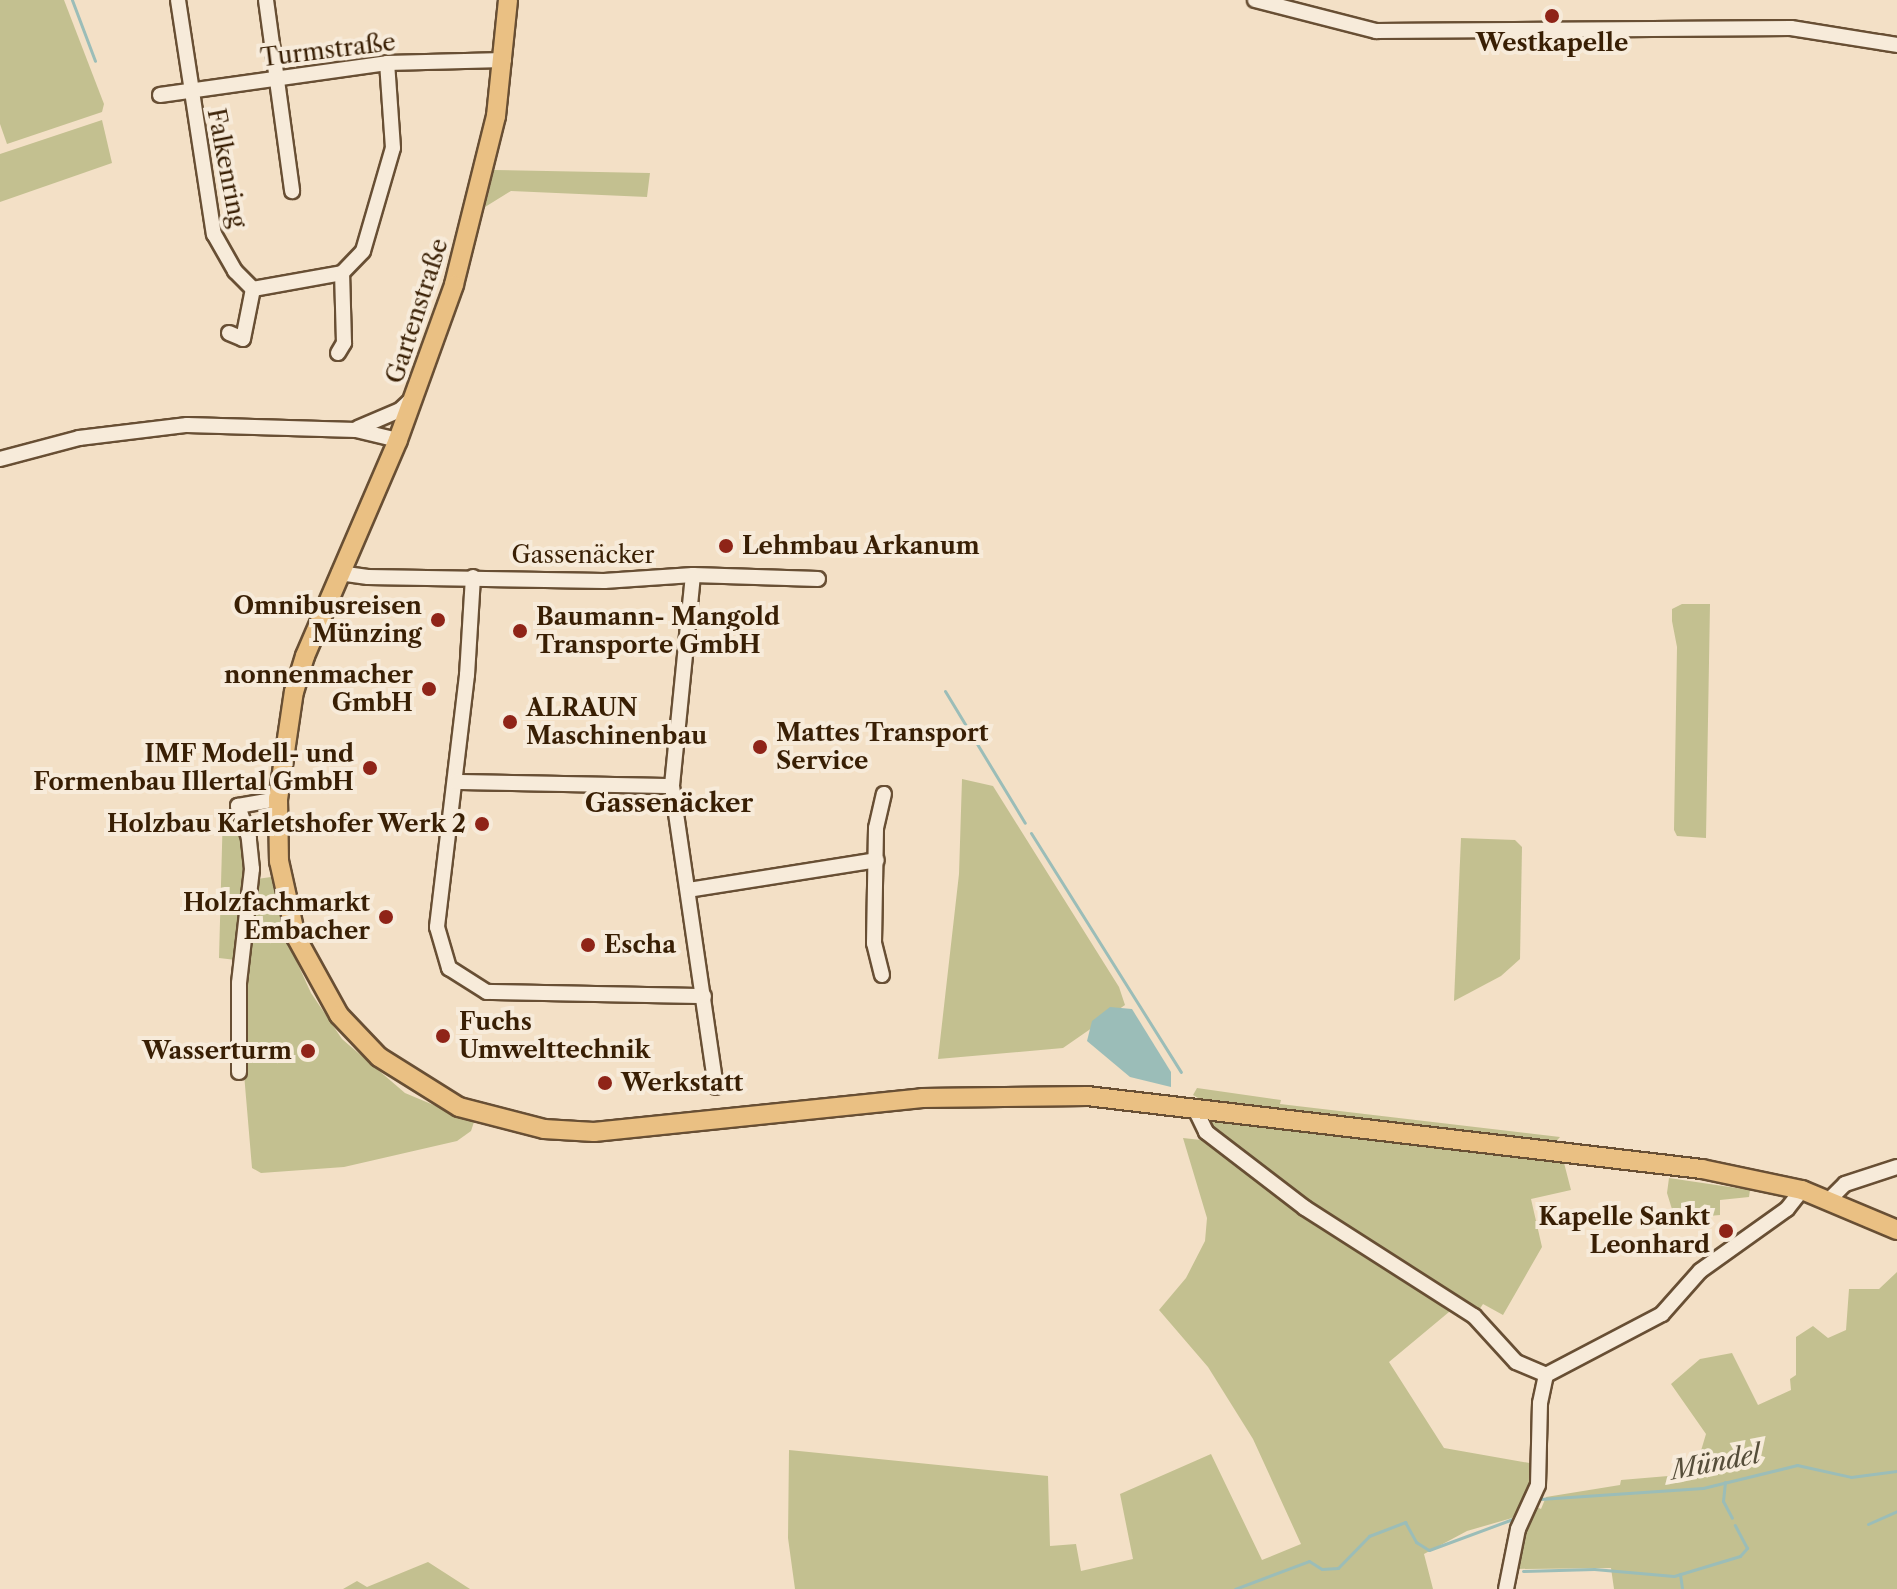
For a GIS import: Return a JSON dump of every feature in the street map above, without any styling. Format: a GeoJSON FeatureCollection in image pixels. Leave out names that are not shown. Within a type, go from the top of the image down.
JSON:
{"type":"FeatureCollection","features":[{"type":"Feature","properties":{"kind":"main road","name":"Gartenstraße"},"geometry":{"type":"LineString","coordinates":[[508,0],[496,116],[458,270],[398,440],[318,621],[294,691],[278,799],[279,861],[292,924],[313,974],[339,1015],[405,1077],[485,1117],[544,1129],[594,1132],[973,1095],[1087,1096],[1702,1169],[1802,1190],[1830,1199],[1897,1230]]}},
{"type":"Feature","properties":{"kind":"street","name":"Falkenring"},"geometry":{"type":"LineString","coordinates":[[178,0],[214,234],[235,271],[253,289]]}},
{"type":"Feature","properties":{"kind":"street"},"geometry":{"type":"LineString","coordinates":[[266,0],[292,191]]}},
{"type":"Feature","properties":{"kind":"street"},"geometry":{"type":"LineString","coordinates":[[1255,0],[1376,31],[1791,28],[1897,45]]}},
{"type":"Feature","properties":{"kind":"street","name":"Turmstraße"},"geometry":{"type":"LineString","coordinates":[[160,95],[387,63],[504,60]]}},
{"type":"Feature","properties":{"kind":"street"},"geometry":{"type":"LineString","coordinates":[[229,333],[243,339],[253,289],[342,273],[363,251],[393,148],[387,63]]}},
{"type":"Feature","properties":{"kind":"street"},"geometry":{"type":"LineString","coordinates":[[338,353],[344,343],[342,273]]}},
{"type":"Feature","properties":{"kind":"street"},"geometry":{"type":"LineString","coordinates":[[356,430],[400,410],[415,396]]}},
{"type":"Feature","properties":{"kind":"street"},"geometry":{"type":"LineString","coordinates":[[0,459],[79,438],[164,426],[356,430],[398,440]]}},
{"type":"Feature","properties":{"kind":"street","name":"Gassenäcker"},"geometry":{"type":"LineString","coordinates":[[339,573],[604,581],[693,575],[818,579]]}},
{"type":"Feature","properties":{"kind":"street"},"geometry":{"type":"LineString","coordinates":[[693,575],[672,786],[716,1087]]}},
{"type":"Feature","properties":{"kind":"street"},"geometry":{"type":"LineString","coordinates":[[473,577],[455,782],[437,927],[449,968],[467,983],[487,992],[704,996]]}},
{"type":"Feature","properties":{"kind":"street"},"geometry":{"type":"LineString","coordinates":[[455,782],[672,786]]}},
{"type":"Feature","properties":{"kind":"street"},"geometry":{"type":"LineString","coordinates":[[882,975],[874,943],[876,828],[884,794]]}},
{"type":"Feature","properties":{"kind":"street"},"geometry":{"type":"LineString","coordinates":[[239,1072],[239,983],[252,869],[249,838],[238,806],[278,799]]}},
{"type":"Feature","properties":{"kind":"street"},"geometry":{"type":"LineString","coordinates":[[688,890],[877,860]]}},
{"type":"Feature","properties":{"kind":"street"},"geometry":{"type":"LineString","coordinates":[[1194,1107],[1206,1132],[1305,1208],[1474,1316],[1516,1362],[1546,1375]]}},
{"type":"Feature","properties":{"kind":"street"},"geometry":{"type":"LineString","coordinates":[[1830,1199],[1845,1184],[1897,1167]]}},
{"type":"Feature","properties":{"kind":"street"},"geometry":{"type":"LineString","coordinates":[[1546,1375],[1662,1314],[1700,1271],[1746,1233],[1787,1209],[1802,1190]]}},
{"type":"Feature","properties":{"kind":"street"},"geometry":{"type":"LineString","coordinates":[[1506,1589],[1514,1541],[1538,1485],[1540,1403],[1546,1375]]}},
{"type":"Feature","properties":{"kind":"shaded area"},"geometry":{"type":"Polygon","coordinates":[[[0,0],[64,0],[104,104],[102,112],[7,144],[0,124],[0,0]]]}},
{"type":"Feature","properties":{"kind":"shaded area"},"geometry":{"type":"Polygon","coordinates":[[[102,120],[112,163],[0,202],[0,154],[102,120]]]}},
{"type":"Feature","properties":{"kind":"shaded area"},"geometry":{"type":"Polygon","coordinates":[[[494,170],[650,173],[647,197],[511,191],[485,207],[494,170]]]}},
{"type":"Feature","properties":{"kind":"shaded area"},"geometry":{"type":"Polygon","coordinates":[[[1682,604],[1710,604],[1706,838],[1677,836],[1674,830],[1677,647],[1672,609],[1682,604]]]}},
{"type":"Feature","properties":{"kind":"shaded area"},"geometry":{"type":"Polygon","coordinates":[[[962,779],[993,786],[1119,987],[1125,1005],[1063,1048],[938,1059],[959,874],[962,779]]]}},
{"type":"Feature","properties":{"kind":"shaded area"},"geometry":{"type":"Polygon","coordinates":[[[223,810],[234,813],[247,853],[236,960],[219,958],[223,810]]]}},
{"type":"Feature","properties":{"kind":"shaded area"},"geometry":{"type":"Polygon","coordinates":[[[1461,838],[1515,840],[1522,847],[1520,959],[1501,976],[1454,1001],[1461,838]]]}},
{"type":"Feature","properties":{"kind":"shaded area"},"geometry":{"type":"Polygon","coordinates":[[[271,877],[285,936],[311,993],[342,1039],[405,1093],[474,1122],[471,1131],[457,1141],[344,1167],[261,1173],[252,1168],[243,1062],[248,952],[257,879],[271,877]]]}},
{"type":"Feature","properties":{"kind":"shaded area"},"geometry":{"type":"Polygon","coordinates":[[[1197,1088],[1281,1100],[1280,1104],[1560,1137],[1552,1146],[1206,1103],[1193,1095],[1197,1088]]]}},
{"type":"Feature","properties":{"kind":"shaded area"},"geometry":{"type":"Polygon","coordinates":[[[1211,1116],[1563,1159],[1571,1190],[1531,1199],[1542,1247],[1503,1315],[1483,1304],[1477,1313],[1355,1238],[1211,1129],[1211,1116]]]}},
{"type":"Feature","properties":{"kind":"shaded area"},"geometry":{"type":"Polygon","coordinates":[[[1183,1138],[1210,1141],[1455,1307],[1389,1362],[1444,1448],[1535,1464],[1528,1498],[1512,1518],[1467,1531],[1424,1554],[1433,1589],[795,1589],[788,1538],[789,1450],[1048,1476],[1050,1546],[1076,1544],[1081,1571],[1133,1559],[1120,1494],[1211,1454],[1262,1560],[1301,1544],[1253,1439],[1208,1367],[1159,1310],[1186,1278],[1205,1241],[1207,1218],[1183,1138]]]}},
{"type":"Feature","properties":{"kind":"shaded area"},"geometry":{"type":"Polygon","coordinates":[[[1669,1178],[1750,1190],[1749,1197],[1720,1200],[1720,1215],[1675,1219],[1667,1193],[1669,1178]]]}},
{"type":"Feature","properties":{"kind":"shaded area"},"geometry":{"type":"Polygon","coordinates":[[[1897,1272],[1897,1589],[1614,1589],[1611,1568],[1513,1569],[1535,1506],[1541,1509],[1546,1497],[1620,1485],[1621,1480],[1680,1475],[1700,1454],[1706,1434],[1671,1384],[1700,1359],[1732,1353],[1758,1405],[1791,1390],[1790,1379],[1796,1375],[1796,1337],[1813,1326],[1828,1338],[1846,1330],[1849,1289],[1879,1289],[1897,1272]]]}},
{"type":"Feature","properties":{"kind":"shaded area"},"geometry":{"type":"Polygon","coordinates":[[[428,1562],[470,1589],[343,1589],[357,1581],[367,1587],[428,1562]]]}},
{"type":"Feature","properties":{"kind":"water"},"geometry":{"type":"Polygon","coordinates":[[[1110,1007],[1132,1009],[1171,1072],[1171,1087],[1130,1077],[1087,1041],[1092,1021],[1110,1007]]]}},
{"type":"Feature","properties":{"kind":"waterway"},"geometry":{"type":"LineString","coordinates":[[72,0],[95,61]]}},
{"type":"Feature","properties":{"kind":"waterway"},"geometry":{"type":"LineString","coordinates":[[945,691],[1025,823]]}},
{"type":"Feature","properties":{"kind":"waterway"},"geometry":{"type":"LineString","coordinates":[[1031,833],[1181,1072]]}},
{"type":"Feature","properties":{"kind":"waterway","name":"Mündel"},"geometry":{"type":"LineString","coordinates":[[1540,1499],[1703,1488],[1797,1465],[1851,1477],[1897,1471]]}},
{"type":"Feature","properties":{"kind":"waterway"},"geometry":{"type":"LineString","coordinates":[[1725,1482],[1723,1501],[1732,1518]]}},
{"type":"Feature","properties":{"kind":"waterway"},"geometry":{"type":"LineString","coordinates":[[1868,1524],[1897,1511]]}},
{"type":"Feature","properties":{"kind":"waterway"},"geometry":{"type":"LineString","coordinates":[[1235,1589],[1309,1561],[1322,1569],[1338,1568],[1369,1536],[1405,1522],[1416,1542],[1429,1550],[1513,1519],[1519,1512]]}},
{"type":"Feature","properties":{"kind":"waterway"},"geometry":{"type":"LineString","coordinates":[[1523,1571],[1594,1569],[1674,1576],[1740,1556],[1747,1548],[1735,1525]]}},
{"type":"Feature","properties":{"kind":"waterway"},"geometry":{"type":"LineString","coordinates":[[1680,1574],[1682,1589]]}},
{"type":"Feature","properties":{"kind":"place","name":"Westkapelle"},"geometry":{"type":"Point","coordinates":[1552,16]}},
{"type":"Feature","properties":{"kind":"place","name":"Lehmbau Arkanum"},"geometry":{"type":"Point","coordinates":[726,546]}},
{"type":"Feature","properties":{"kind":"place","name":"Omnibusreisen Münzing"},"geometry":{"type":"Point","coordinates":[438,620]}},
{"type":"Feature","properties":{"kind":"place","name":"Baumann- Mangold Transporte GmbH"},"geometry":{"type":"Point","coordinates":[520,631]}},
{"type":"Feature","properties":{"kind":"place","name":"nonnenmacher GmbH"},"geometry":{"type":"Point","coordinates":[429,689]}},
{"type":"Feature","properties":{"kind":"place","name":"ALRAUN Maschinenbau"},"geometry":{"type":"Point","coordinates":[510,722]}},
{"type":"Feature","properties":{"kind":"place","name":"Mattes Transport Service"},"geometry":{"type":"Point","coordinates":[760,747]}},
{"type":"Feature","properties":{"kind":"place","name":"IMF Modell- und Formenbau Illertal GmbH"},"geometry":{"type":"Point","coordinates":[370,768]}},
{"type":"Feature","properties":{"kind":"place","name":"Holzbau Karletshofer Werk 2"},"geometry":{"type":"Point","coordinates":[482,824]}},
{"type":"Feature","properties":{"kind":"place","name":"Holzfachmarkt Embacher"},"geometry":{"type":"Point","coordinates":[386,917]}},
{"type":"Feature","properties":{"kind":"place","name":"Escha"},"geometry":{"type":"Point","coordinates":[588,945]}},
{"type":"Feature","properties":{"kind":"place","name":"Fuchs Umwelttechnik"},"geometry":{"type":"Point","coordinates":[443,1036]}},
{"type":"Feature","properties":{"kind":"place","name":"Wasserturm"},"geometry":{"type":"Point","coordinates":[308,1051]}},
{"type":"Feature","properties":{"kind":"place","name":"Werkstatt"},"geometry":{"type":"Point","coordinates":[605,1083]}},
{"type":"Feature","properties":{"kind":"place","name":"Kapelle Sankt Leonhard"},"geometry":{"type":"Point","coordinates":[1726,1231]}},
{"type":"Feature","properties":{"kind":"district","name":"Gassenäcker"},"geometry":{"type":"Point","coordinates":[669,804]}}]}
